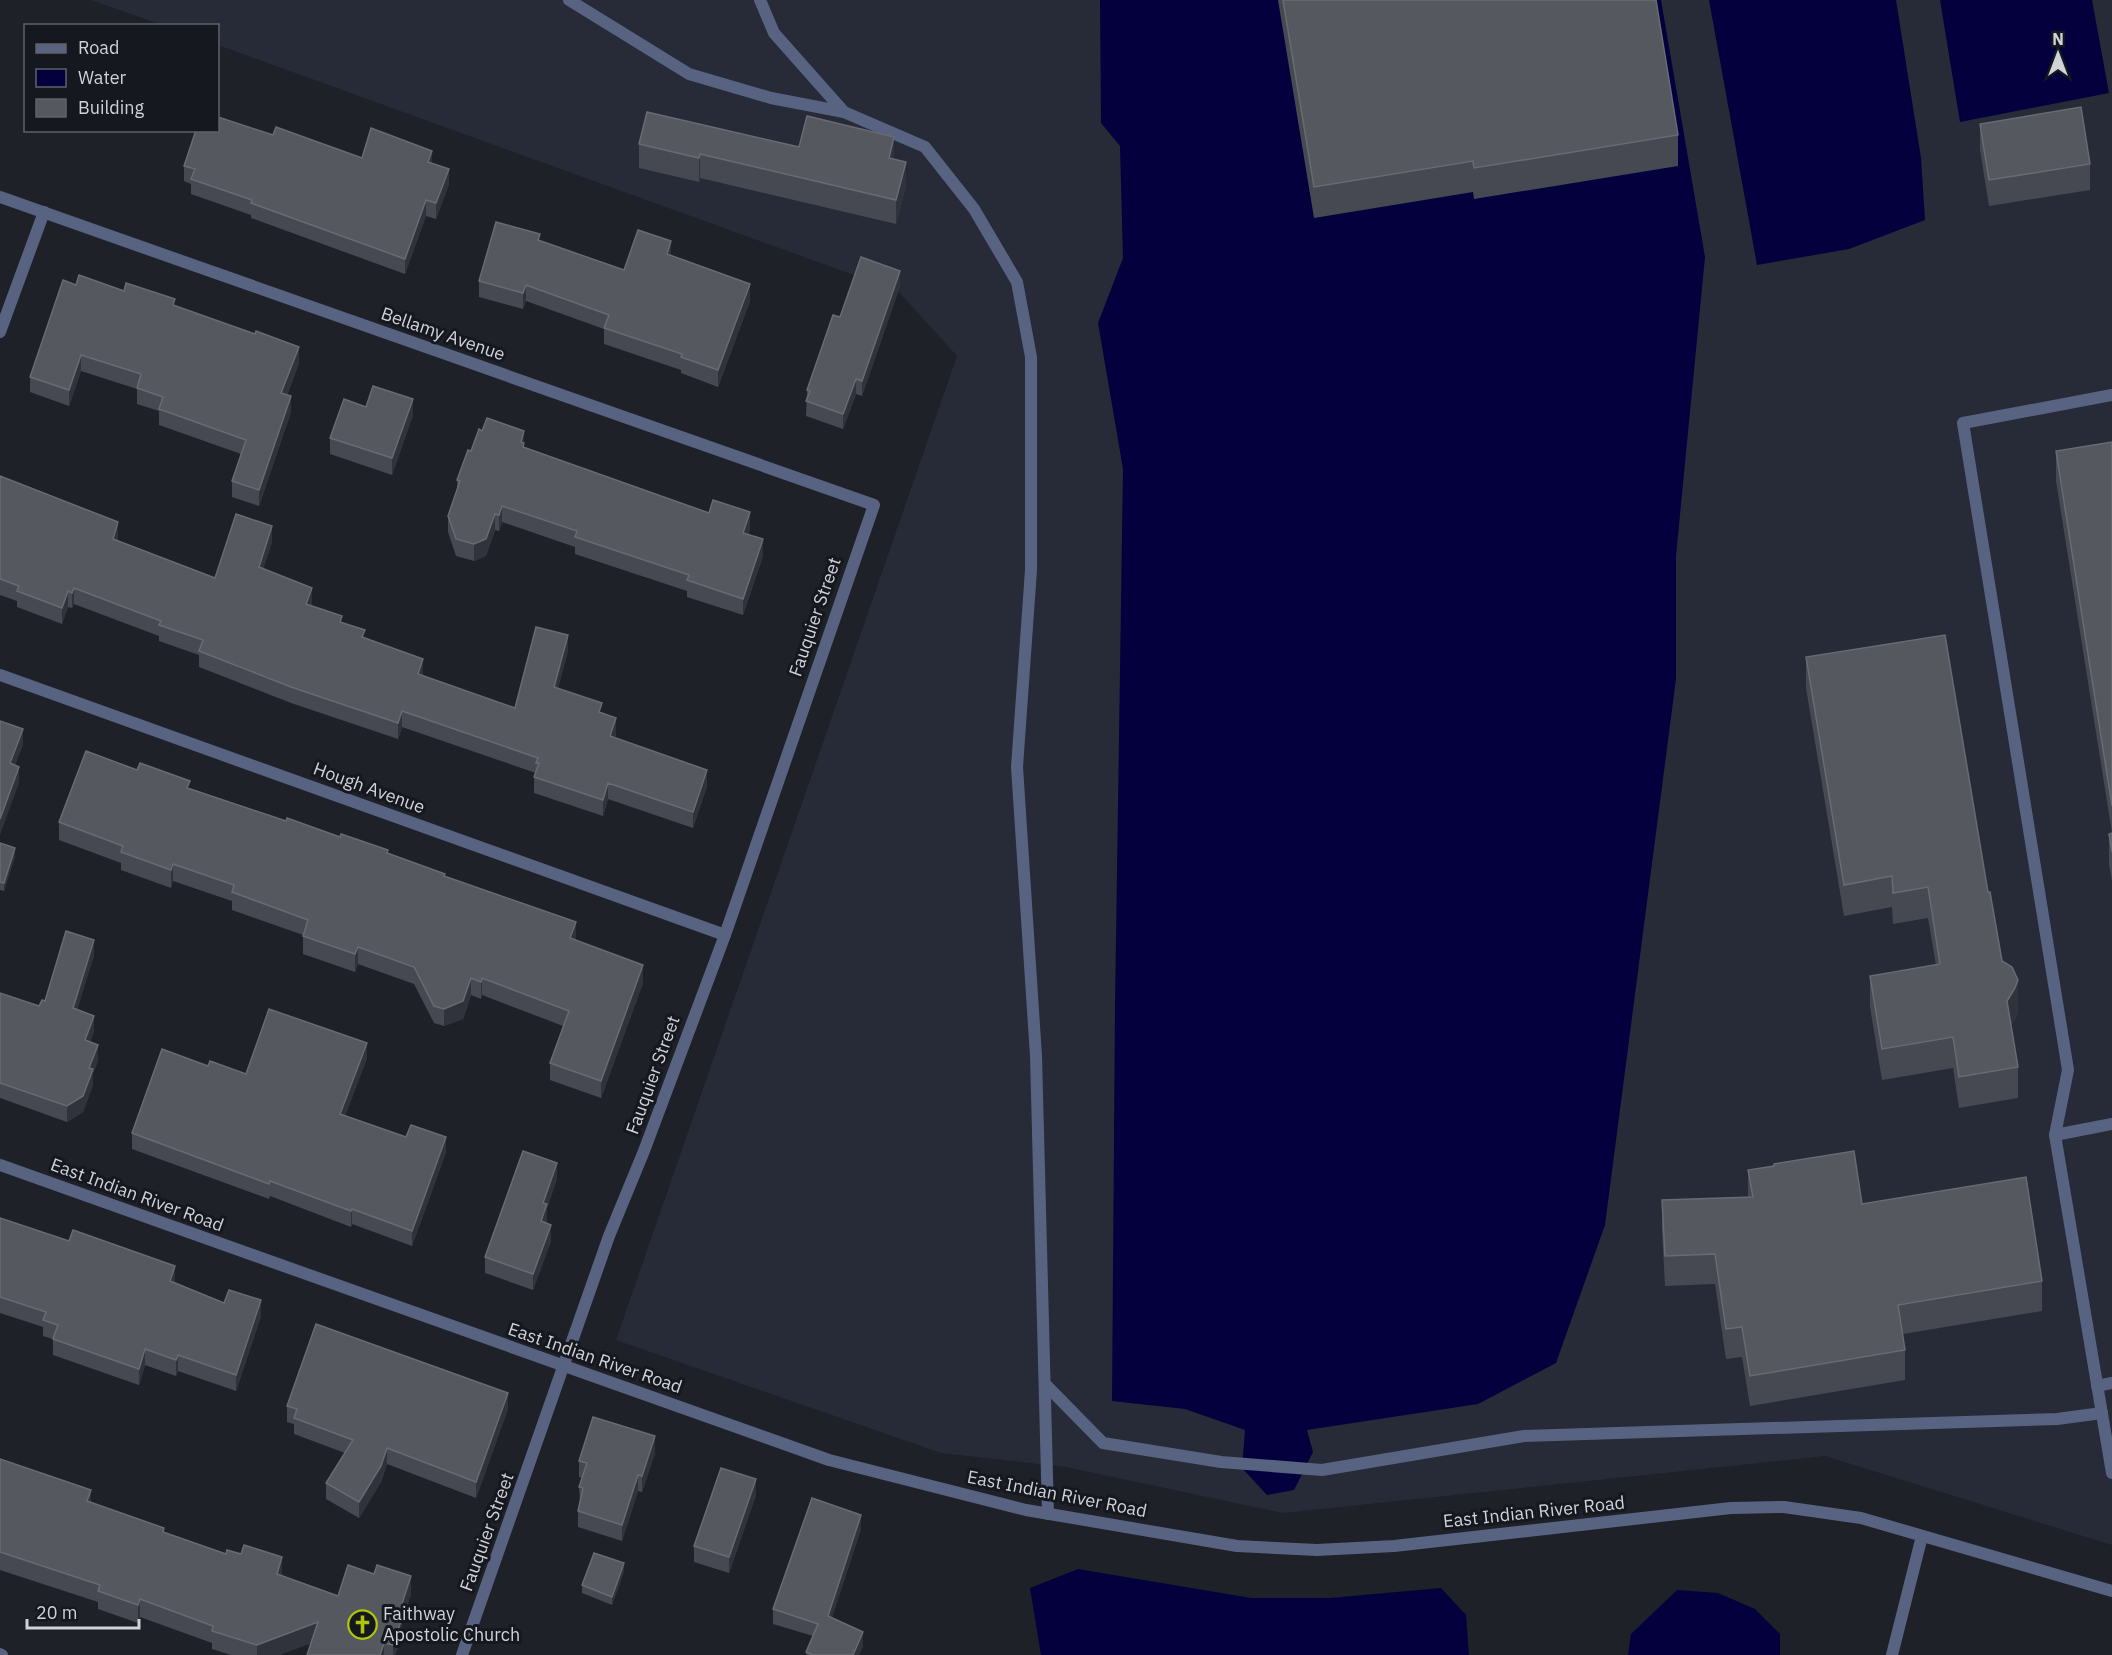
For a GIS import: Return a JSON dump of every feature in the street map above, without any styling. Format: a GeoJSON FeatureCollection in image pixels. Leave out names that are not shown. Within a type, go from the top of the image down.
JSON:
{"type":"FeatureCollection","features":[{"type":"Feature","properties":{"kind":"street"},"geometry":{"type":"LineString","coordinates":[[569,0],[689,74],[771,98],[844,112],[925,147],[974,209],[1017,282],[1031,357],[1031,570],[1017,767],[1036,1056],[1048,1514]]}},
{"type":"Feature","properties":{"kind":"street"},"geometry":{"type":"LineString","coordinates":[[760,0],[774,33],[844,112]]}},
{"type":"Feature","properties":{"kind":"street","name":"Bellamy Avenue"},"geometry":{"type":"LineString","coordinates":[[0,197],[874,505]]}},
{"type":"Feature","properties":{"kind":"street"},"geometry":{"type":"LineString","coordinates":[[0,332],[44,212]]}},
{"type":"Feature","properties":{"kind":"street"},"geometry":{"type":"LineString","coordinates":[[2112,395],[1963,423],[2068,1070],[2055,1135],[2112,1473]]}},
{"type":"Feature","properties":{"kind":"street","name":"Fauquier Street"},"geometry":{"type":"LineString","coordinates":[[462,1655],[565,1367],[609,1236],[644,1151],[725,935],[874,505]]}},
{"type":"Feature","properties":{"kind":"street","name":"Hough Avenue"},"geometry":{"type":"LineString","coordinates":[[0,675],[725,935]]}},
{"type":"Feature","properties":{"kind":"street"},"geometry":{"type":"LineString","coordinates":[[2055,1135],[2112,1124]]}},
{"type":"Feature","properties":{"kind":"street","name":"East Indian River Road"},"geometry":{"type":"LineString","coordinates":[[0,1165],[829,1460],[1026,1510],[1237,1546],[1317,1550],[1394,1546],[1731,1508],[1784,1507],[1862,1518],[2112,1591]]}},
{"type":"Feature","properties":{"kind":"street"},"geometry":{"type":"LineString","coordinates":[[2097,1386],[2112,1383]]}},
{"type":"Feature","properties":{"kind":"street"},"geometry":{"type":"LineString","coordinates":[[1045,1384],[1103,1443],[1221,1462],[1322,1470],[1524,1436],[2057,1419],[2102,1413]]}},
{"type":"Feature","properties":{"kind":"street"},"geometry":{"type":"LineString","coordinates":[[1892,1655],[1922,1536]]}},
{"type":"Feature","properties":{"kind":"shaded area"},"geometry":{"type":"Polygon","coordinates":[[[91,0],[2112,0],[2112,1545],[1825,1456],[1283,1513],[1066,1467],[941,1453],[616,1340],[957,356],[898,291],[219,45],[219,24],[159,24],[91,0]]]}},
{"type":"Feature","properties":{"kind":"water"},"geometry":{"type":"Polygon","coordinates":[[[1100,0],[1661,0],[1705,257],[1676,556],[1676,679],[1605,1225],[1556,1363],[1478,1404],[1307,1430],[1313,1452],[1294,1490],[1267,1495],[1242,1468],[1245,1430],[1185,1409],[1112,1401],[1123,469],[1098,323],[1123,258],[1120,146],[1101,123],[1100,0]]]}},
{"type":"Feature","properties":{"kind":"water"},"geometry":{"type":"Polygon","coordinates":[[[1709,0],[1896,0],[1921,158],[1925,220],[1849,249],[1757,265],[1709,0]]]}},
{"type":"Feature","properties":{"kind":"water"},"geometry":{"type":"Polygon","coordinates":[[[1940,0],[2092,0],[2109,93],[1960,122],[1940,0]]]}},
{"type":"Feature","properties":{"kind":"water"},"geometry":{"type":"Polygon","coordinates":[[[1078,1569],[1251,1598],[1330,1598],[1441,1588],[1466,1615],[1469,1655],[1041,1655],[1030,1588],[1078,1569]]]}},
{"type":"Feature","properties":{"kind":"water"},"geometry":{"type":"Polygon","coordinates":[[[1677,1590],[1718,1593],[1755,1609],[1780,1634],[1780,1655],[1628,1655],[1631,1634],[1677,1590]]]}},
{"type":"Feature","properties":{"kind":"building"},"geometry":{"type":"Polygon","coordinates":[[[1283,0],[1656,0],[1678,135],[1474,168],[1473,161],[1314,187],[1283,0]]]}},
{"type":"Feature","properties":{"kind":"building"},"geometry":{"type":"Polygon","coordinates":[[[2081,107],[2090,164],[1989,180],[1980,124],[2081,107]]]}},
{"type":"Feature","properties":{"kind":"building"},"geometry":{"type":"Polygon","coordinates":[[[647,112],[799,147],[807,116],[894,137],[889,158],[906,162],[896,200],[700,154],[699,158],[639,144],[647,112]]]}},
{"type":"Feature","properties":{"kind":"building"},"geometry":{"type":"Polygon","coordinates":[[[219,117],[273,135],[276,127],[362,158],[371,128],[432,151],[428,162],[449,169],[436,203],[426,200],[405,259],[191,179],[195,169],[184,166],[195,132],[219,132],[219,117]]]}},
{"type":"Feature","properties":{"kind":"building"},"geometry":{"type":"Polygon","coordinates":[[[496,222],[540,234],[538,240],[624,270],[638,230],[671,241],[667,254],[750,284],[718,370],[681,357],[682,354],[604,328],[609,315],[526,285],[523,293],[479,281],[496,222]]]}},
{"type":"Feature","properties":{"kind":"building"},"geometry":{"type":"Polygon","coordinates":[[[861,257],[900,271],[862,381],[856,379],[843,414],[806,401],[810,391],[807,390],[833,315],[840,317],[861,257]]]}},
{"type":"Feature","properties":{"kind":"building"},"geometry":{"type":"Polygon","coordinates":[[[79,275],[124,291],[126,283],[175,299],[173,305],[299,347],[281,393],[291,396],[259,490],[232,481],[246,440],[159,409],[163,397],[137,388],[141,374],[81,355],[69,390],[30,377],[63,280],[76,285],[79,275]]]}},
{"type":"Feature","properties":{"kind":"building"},"geometry":{"type":"Polygon","coordinates":[[[373,386],[413,399],[392,458],[330,438],[344,399],[366,407],[373,386]]]}},
{"type":"Feature","properties":{"kind":"building"},"geometry":{"type":"Polygon","coordinates":[[[487,418],[524,431],[521,442],[524,443],[523,447],[709,513],[713,500],[750,512],[743,533],[763,539],[743,599],[687,580],[689,575],[575,537],[577,531],[502,506],[499,515],[495,514],[486,539],[474,544],[456,539],[448,516],[460,481],[457,480],[468,450],[471,451],[479,429],[482,431],[487,418]]]}},
{"type":"Feature","properties":{"kind":"building"},"geometry":{"type":"Polygon","coordinates":[[[2112,442],[2112,806],[2056,451],[2112,442]]]}},
{"type":"Feature","properties":{"kind":"building"},"geometry":{"type":"Polygon","coordinates":[[[0,476],[118,522],[113,539],[215,578],[236,514],[272,526],[259,567],[312,588],[306,604],[342,616],[340,622],[365,630],[362,637],[423,659],[418,674],[515,708],[536,627],[568,635],[554,687],[602,703],[599,712],[616,718],[610,736],[707,770],[693,812],[608,783],[603,800],[534,777],[539,763],[536,763],[538,758],[402,711],[398,723],[291,687],[199,651],[203,640],[159,625],[161,621],[74,588],[72,593],[68,591],[62,608],[17,591],[19,586],[0,579],[0,476]]]}},
{"type":"Feature","properties":{"kind":"building"},"geometry":{"type":"Polygon","coordinates":[[[1945,635],[1988,892],[1990,892],[2002,961],[2012,967],[2018,980],[2007,1001],[2018,1067],[1959,1077],[1953,1037],[1882,1049],[1870,976],[1940,964],[1928,887],[1893,893],[1892,876],[1844,885],[1806,657],[1945,635]]]}},
{"type":"Feature","properties":{"kind":"building"},"geometry":{"type":"Polygon","coordinates":[[[0,721],[23,729],[10,763],[19,767],[0,819],[0,721]]]}},
{"type":"Feature","properties":{"kind":"building"},"geometry":{"type":"Polygon","coordinates":[[[86,751],[137,770],[140,763],[190,781],[187,788],[286,821],[287,818],[340,837],[341,834],[388,850],[387,853],[445,874],[444,876],[576,922],[570,938],[643,965],[601,1081],[550,1063],[569,1011],[482,978],[481,982],[471,978],[463,1001],[444,1009],[434,1006],[414,967],[358,947],[355,954],[303,936],[308,920],[232,892],[234,885],[173,864],[171,870],[121,852],[123,846],[59,822],[86,751]]]}},
{"type":"Feature","properties":{"kind":"building"},"geometry":{"type":"Polygon","coordinates":[[[2112,833],[2112,852],[2109,834],[2112,833]]]}},
{"type":"Feature","properties":{"kind":"building"},"geometry":{"type":"Polygon","coordinates":[[[0,843],[15,848],[4,883],[0,882],[0,843]]]}},
{"type":"Feature","properties":{"kind":"building"},"geometry":{"type":"Polygon","coordinates":[[[66,931],[94,940],[73,1008],[94,1016],[85,1040],[98,1045],[89,1068],[93,1069],[83,1096],[67,1106],[0,1083],[0,993],[39,1006],[42,1000],[45,1001],[66,931]]]}},
{"type":"Feature","properties":{"kind":"building"},"geometry":{"type":"Polygon","coordinates":[[[269,1009],[367,1043],[340,1114],[406,1137],[411,1125],[446,1137],[412,1231],[270,1181],[269,1184],[132,1133],[162,1049],[208,1066],[210,1061],[246,1074],[269,1009]]]}},
{"type":"Feature","properties":{"kind":"building"},"geometry":{"type":"Polygon","coordinates":[[[523,1151],[557,1163],[543,1203],[547,1204],[541,1221],[551,1225],[533,1274],[485,1257],[523,1151]]]}},
{"type":"Feature","properties":{"kind":"building"},"geometry":{"type":"Polygon","coordinates":[[[1854,1151],[1862,1204],[2026,1177],[2042,1281],[1898,1305],[1905,1350],[1750,1376],[1742,1327],[1726,1329],[1715,1254],[1665,1256],[1662,1200],[1753,1197],[1748,1170],[1854,1151]]]}},
{"type":"Feature","properties":{"kind":"building"},"geometry":{"type":"Polygon","coordinates":[[[0,1218],[69,1241],[73,1230],[175,1266],[170,1281],[224,1303],[229,1290],[261,1300],[236,1375],[178,1355],[176,1360],[145,1349],[139,1369],[53,1339],[58,1325],[43,1320],[46,1312],[0,1297],[0,1218]]]}},
{"type":"Feature","properties":{"kind":"building"},"geometry":{"type":"Polygon","coordinates":[[[316,1324],[508,1393],[476,1482],[387,1448],[381,1466],[359,1502],[326,1483],[353,1440],[294,1418],[297,1409],[287,1406],[316,1324]]]}},
{"type":"Feature","properties":{"kind":"building"},"geometry":{"type":"Polygon","coordinates":[[[593,1417],[655,1436],[642,1476],[638,1475],[622,1525],[578,1511],[583,1488],[579,1487],[587,1463],[579,1461],[593,1417]]]}},
{"type":"Feature","properties":{"kind":"building"},"geometry":{"type":"Polygon","coordinates":[[[0,1459],[91,1490],[87,1501],[164,1528],[163,1532],[226,1554],[227,1550],[241,1554],[244,1545],[282,1557],[277,1574],[338,1596],[348,1565],[374,1574],[377,1565],[411,1576],[398,1616],[402,1618],[393,1645],[384,1643],[380,1655],[307,1655],[318,1622],[257,1645],[212,1631],[213,1626],[140,1599],[138,1605],[98,1591],[100,1585],[0,1552],[0,1459]]]}},
{"type":"Feature","properties":{"kind":"building"},"geometry":{"type":"Polygon","coordinates":[[[721,1468],[756,1479],[729,1557],[694,1546],[721,1468]]]}},
{"type":"Feature","properties":{"kind":"building"},"geometry":{"type":"Polygon","coordinates":[[[812,1498],[861,1515],[828,1616],[863,1632],[853,1655],[813,1655],[806,1652],[818,1624],[773,1609],[812,1498]]]}},
{"type":"Feature","properties":{"kind":"building"},"geometry":{"type":"Polygon","coordinates":[[[594,1553],[624,1563],[612,1597],[582,1585],[594,1553]]]}},
{"type":"Feature","properties":{"kind":"place","name":"Faithway Apostolic Church"},"geometry":{"type":"Point","coordinates":[362,1624]}}]}
